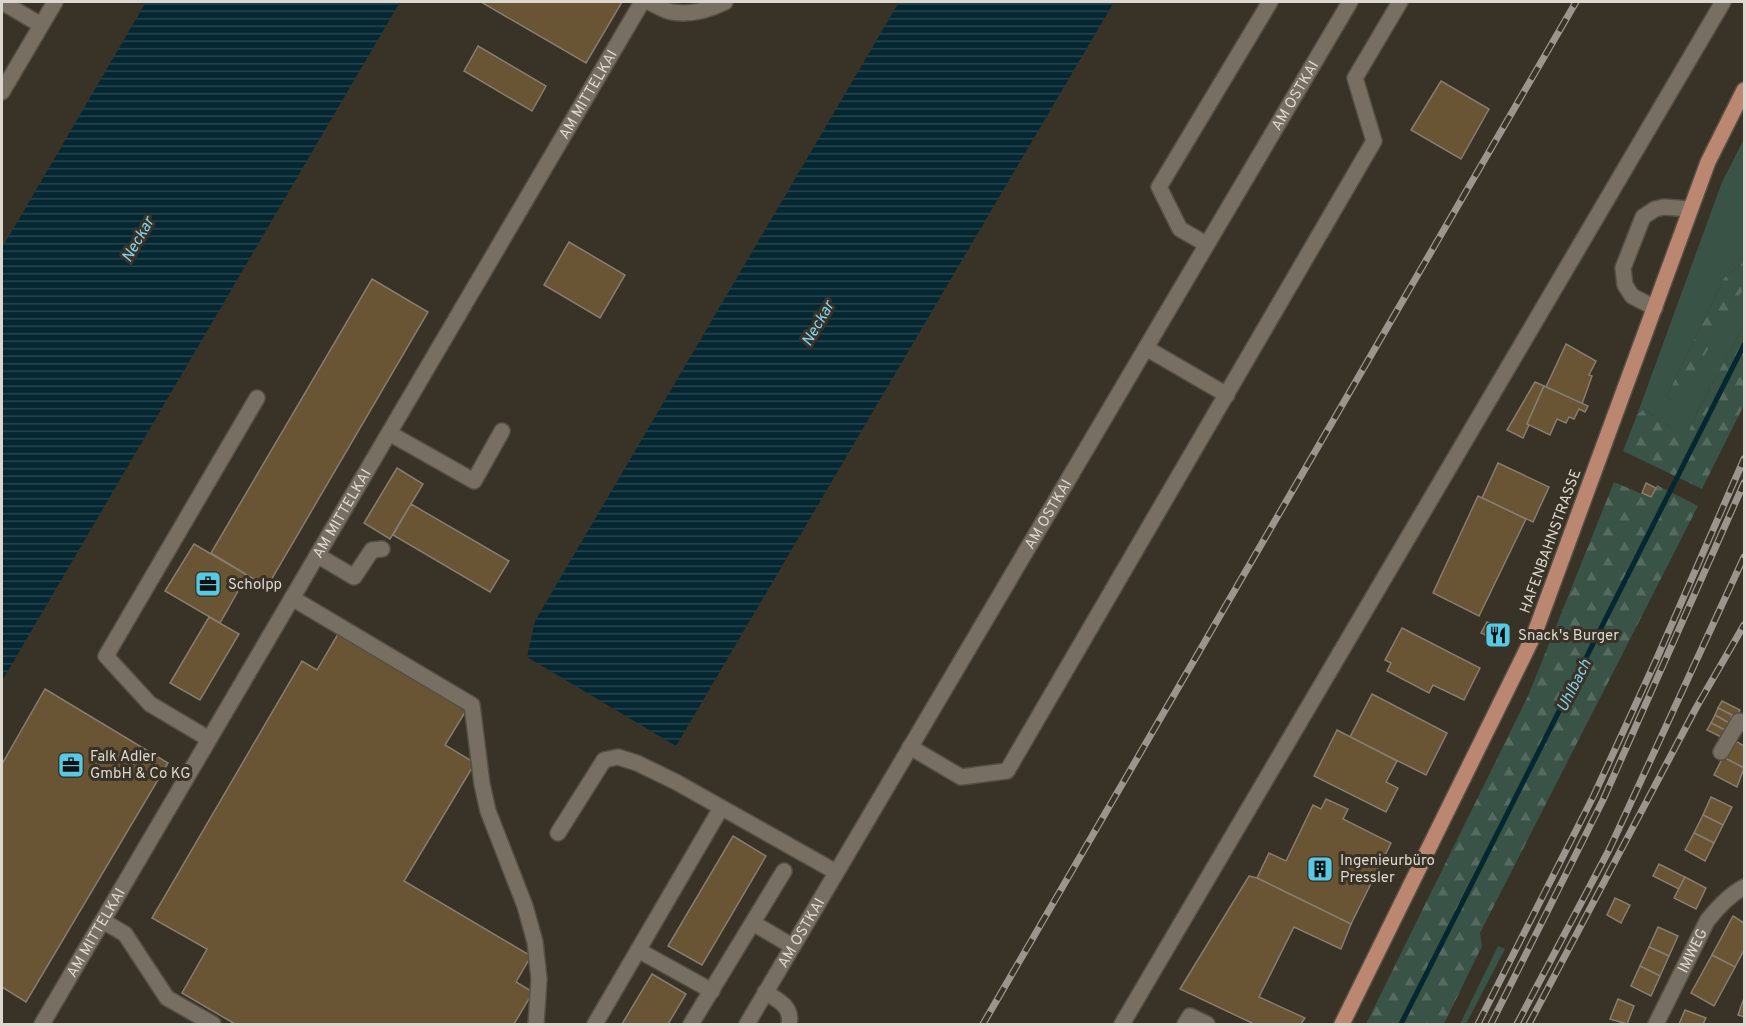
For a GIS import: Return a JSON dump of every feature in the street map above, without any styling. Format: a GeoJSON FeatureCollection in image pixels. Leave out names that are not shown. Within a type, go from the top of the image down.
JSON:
{"type":"FeatureCollection","features":[{"type":"Feature","properties":{"kind":"main road","name":"HAFENBAHNSTRASSE"},"geometry":{"type":"LineString","coordinates":[[1342,1024],[1534,635],[1708,162],[1744,90]]}},
{"type":"Feature","properties":{"kind":"street"},"geometry":{"type":"LineString","coordinates":[[2,2],[41,25]]}},
{"type":"Feature","properties":{"kind":"street"},"geometry":{"type":"LineString","coordinates":[[2,92],[55,2]]}},
{"type":"Feature","properties":{"kind":"street","name":"AM MITTELKAI"},"geometry":{"type":"LineString","coordinates":[[42,1024],[642,2]]}},
{"type":"Feature","properties":{"kind":"street"},"geometry":{"type":"LineString","coordinates":[[650,2],[670,12],[691,12],[712,8],[725,2]]}},
{"type":"Feature","properties":{"kind":"street"},"geometry":{"type":"LineString","coordinates":[[1206,244],[1180,229],[1159,187],[1270,2]]}},
{"type":"Feature","properties":{"kind":"street","name":"AM OSTKAI"},"geometry":{"type":"LineString","coordinates":[[747,1024],[1350,2]]}},
{"type":"Feature","properties":{"kind":"street"},"geometry":{"type":"LineString","coordinates":[[910,747],[961,777],[1007,771],[1374,141],[1355,78],[1400,2]]}},
{"type":"Feature","properties":{"kind":"street"},"geometry":{"type":"LineString","coordinates":[[1122,1024],[1723,2]]}},
{"type":"Feature","properties":{"kind":"street"},"geometry":{"type":"LineString","coordinates":[[1655,308],[1632,296],[1625,285],[1623,268],[1643,217],[1655,209],[1664,207],[1690,209]]}},
{"type":"Feature","properties":{"kind":"street"},"geometry":{"type":"LineString","coordinates":[[1146,348],[1227,395]]}},
{"type":"Feature","properties":{"kind":"street"},"geometry":{"type":"LineString","coordinates":[[209,739],[150,704],[106,656],[257,398]]}},
{"type":"Feature","properties":{"kind":"street"},"geometry":{"type":"LineString","coordinates":[[389,433],[474,481],[502,431]]}},
{"type":"Feature","properties":{"kind":"street"},"geometry":{"type":"LineString","coordinates":[[317,555],[354,577],[372,550],[382,549]]}},
{"type":"Feature","properties":{"kind":"street"},"geometry":{"type":"LineString","coordinates":[[292,598],[472,705],[482,784],[489,811],[525,906],[535,942],[538,979],[536,1024]]}},
{"type":"Feature","properties":{"kind":"street"},"geometry":{"type":"LineString","coordinates":[[1721,752],[1739,721],[1744,724]]}},
{"type":"Feature","properties":{"kind":"street"},"geometry":{"type":"LineString","coordinates":[[558,833],[604,760],[618,757],[656,772],[836,872]]}},
{"type":"Feature","properties":{"kind":"street"},"geometry":{"type":"LineString","coordinates":[[595,1024],[721,807]]}},
{"type":"Feature","properties":{"kind":"street"},"geometry":{"type":"LineString","coordinates":[[691,1024],[784,871]]}},
{"type":"Feature","properties":{"kind":"street","name":"IMWEG"},"geometry":{"type":"LineString","coordinates":[[1656,1024],[1707,921],[1730,896],[1744,886]]}},
{"type":"Feature","properties":{"kind":"street"},"geometry":{"type":"LineString","coordinates":[[103,921],[125,934],[167,998],[213,1024]]}},
{"type":"Feature","properties":{"kind":"street"},"geometry":{"type":"LineString","coordinates":[[753,923],[792,946]]}},
{"type":"Feature","properties":{"kind":"street"},"geometry":{"type":"LineString","coordinates":[[638,950],[712,991]]}},
{"type":"Feature","properties":{"kind":"street"},"geometry":{"type":"LineString","coordinates":[[765,992],[778,999],[787,1008],[790,1017],[789,1024]]}},
{"type":"Feature","properties":{"kind":"street"},"geometry":{"type":"LineString","coordinates":[[1185,1024],[1190,1016],[1207,1024]]}},
{"type":"Feature","properties":{"kind":"green space"},"geometry":{"type":"Polygon","coordinates":[[[1744,139],[1744,262],[1724,278],[1667,396],[1672,401],[1744,288],[1744,325],[1698,410],[1684,443],[1667,425],[1644,409],[1637,415],[1722,182],[1744,139]]]}},
{"type":"Feature","properties":{"kind":"green space"},"geometry":{"type":"Polygon","coordinates":[[[1744,262],[1744,288],[1690,380],[1672,401],[1667,396],[1724,278],[1744,262]]]}},
{"type":"Feature","properties":{"kind":"green space"},"geometry":{"type":"Polygon","coordinates":[[[1744,325],[1744,405],[1702,489],[1623,451],[1637,415],[1644,409],[1667,425],[1684,442],[1698,410],[1744,325]]]}},
{"type":"Feature","properties":{"kind":"green space"},"geometry":{"type":"Polygon","coordinates":[[[1614,482],[1651,498],[1657,485],[1698,506],[1480,933],[1482,946],[1444,1024],[1366,1024],[1528,696],[1614,482]]]}},
{"type":"Feature","properties":{"kind":"green space"},"geometry":{"type":"Polygon","coordinates":[[[1498,946],[1505,949],[1466,1024],[1460,1024],[1498,946]]]}},
{"type":"Feature","properties":{"kind":"water","name":"Neckar"},"geometry":{"type":"Polygon","coordinates":[[[146,2],[400,2],[2,681],[2,248],[146,2]]]}},
{"type":"Feature","properties":{"kind":"water","name":"Neckar"},"geometry":{"type":"Polygon","coordinates":[[[899,2],[1114,2],[676,746],[527,657],[535,621],[899,2]]]}},
{"type":"Feature","properties":{"kind":"building"},"geometry":{"type":"Polygon","coordinates":[[[481,2],[622,2],[586,63],[481,2]]]}},
{"type":"Feature","properties":{"kind":"building"},"geometry":{"type":"Polygon","coordinates":[[[478,46],[546,86],[532,111],[464,71],[478,46]]]}},
{"type":"Feature","properties":{"kind":"building"},"geometry":{"type":"Polygon","coordinates":[[[1441,81],[1489,109],[1461,159],[1411,130],[1441,81]]]}},
{"type":"Feature","properties":{"kind":"building"},"geometry":{"type":"Polygon","coordinates":[[[569,242],[625,275],[600,318],[544,285],[569,242]]]}},
{"type":"Feature","properties":{"kind":"building"},"geometry":{"type":"Polygon","coordinates":[[[372,279],[428,312],[267,587],[211,553],[372,279]]]}},
{"type":"Feature","properties":{"kind":"building"},"geometry":{"type":"Polygon","coordinates":[[[1566,344],[1596,361],[1589,375],[1592,376],[1582,404],[1546,387],[1566,344]]]}},
{"type":"Feature","properties":{"kind":"building"},"geometry":{"type":"Polygon","coordinates":[[[1535,382],[1544,386],[1523,438],[1507,430],[1535,382]]]}},
{"type":"Feature","properties":{"kind":"building"},"geometry":{"type":"Polygon","coordinates":[[[1544,386],[1588,406],[1585,412],[1579,409],[1574,419],[1569,417],[1566,423],[1557,419],[1550,435],[1527,424],[1544,386]]]}},
{"type":"Feature","properties":{"kind":"building"},"geometry":{"type":"Polygon","coordinates":[[[1498,463],[1549,487],[1533,522],[1482,498],[1498,463]]]}},
{"type":"Feature","properties":{"kind":"building"},"geometry":{"type":"Polygon","coordinates":[[[397,468],[423,484],[390,539],[364,523],[397,468]]]}},
{"type":"Feature","properties":{"kind":"building"},"geometry":{"type":"Polygon","coordinates":[[[1646,483],[1656,488],[1651,497],[1642,493],[1646,483]]]}},
{"type":"Feature","properties":{"kind":"building"},"geometry":{"type":"Polygon","coordinates":[[[1478,496],[1526,519],[1479,616],[1433,593],[1478,496]]]}},
{"type":"Feature","properties":{"kind":"building"},"geometry":{"type":"Polygon","coordinates":[[[411,504],[509,561],[490,592],[393,535],[411,504]]]}},
{"type":"Feature","properties":{"kind":"building"},"geometry":{"type":"Polygon","coordinates":[[[194,544],[247,575],[220,623],[165,591],[194,544]]]}},
{"type":"Feature","properties":{"kind":"building"},"geometry":{"type":"Polygon","coordinates":[[[209,617],[239,634],[200,700],[170,683],[209,617]]]}},
{"type":"Feature","properties":{"kind":"building"},"geometry":{"type":"Polygon","coordinates":[[[1487,622],[1497,626],[1492,638],[1481,633],[1487,622]]]}},
{"type":"Feature","properties":{"kind":"building","name":"Snack's Burger"},"geometry":{"type":"Polygon","coordinates":[[[1496,627],[1504,632],[1499,642],[1491,638],[1496,627]]]}},
{"type":"Feature","properties":{"kind":"building"},"geometry":{"type":"Polygon","coordinates":[[[1402,628],[1480,668],[1464,700],[1433,685],[1429,693],[1387,671],[1391,663],[1385,660],[1402,628]]]}},
{"type":"Feature","properties":{"kind":"building"},"geometry":{"type":"Polygon","coordinates":[[[338,634],[467,709],[445,745],[475,763],[404,881],[531,956],[516,982],[533,992],[514,1024],[235,1024],[182,993],[207,949],[152,918],[302,661],[317,670],[338,634]]]}},
{"type":"Feature","properties":{"kind":"building"},"geometry":{"type":"Polygon","coordinates":[[[45,689],[168,763],[26,1002],[2,987],[2,764],[45,689]]]}},
{"type":"Feature","properties":{"kind":"building"},"geometry":{"type":"Polygon","coordinates":[[[1372,694],[1447,733],[1426,775],[1350,737],[1372,694]]]}},
{"type":"Feature","properties":{"kind":"building"},"geometry":{"type":"Polygon","coordinates":[[[1722,701],[1740,710],[1736,717],[1718,708],[1722,701]]]}},
{"type":"Feature","properties":{"kind":"building"},"geometry":{"type":"Polygon","coordinates":[[[1718,708],[1732,715],[1729,723],[1715,715],[1718,708]]]}},
{"type":"Feature","properties":{"kind":"building"},"geometry":{"type":"Polygon","coordinates":[[[1715,715],[1729,723],[1725,730],[1711,723],[1715,715]]]}},
{"type":"Feature","properties":{"kind":"building"},"geometry":{"type":"Polygon","coordinates":[[[1711,723],[1725,730],[1721,737],[1707,730],[1711,723]]]}},
{"type":"Feature","properties":{"kind":"building"},"geometry":{"type":"Polygon","coordinates":[[[1337,730],[1397,761],[1386,782],[1398,788],[1386,812],[1314,776],[1337,730]]]}},
{"type":"Feature","properties":{"kind":"building"},"geometry":{"type":"Polygon","coordinates":[[[1732,739],[1744,746],[1744,768],[1723,757],[1732,739]]]}},
{"type":"Feature","properties":{"kind":"building"},"geometry":{"type":"Polygon","coordinates":[[[1723,757],[1744,768],[1737,787],[1714,775],[1723,757]]]}},
{"type":"Feature","properties":{"kind":"building"},"geometry":{"type":"Polygon","coordinates":[[[1711,797],[1732,807],[1723,825],[1703,815],[1711,797]]]}},
{"type":"Feature","properties":{"kind":"building","name":"Ingenieurbüro Pressler"},"geometry":{"type":"Polygon","coordinates":[[[1326,799],[1348,809],[1343,819],[1391,843],[1351,924],[1257,878],[1269,853],[1286,861],[1313,805],[1321,809],[1326,799]]]}},
{"type":"Feature","properties":{"kind":"building"},"geometry":{"type":"Polygon","coordinates":[[[1703,815],[1723,825],[1714,843],[1694,833],[1703,815]]]}},
{"type":"Feature","properties":{"kind":"building"},"geometry":{"type":"Polygon","coordinates":[[[1694,833],[1714,843],[1705,861],[1685,850],[1694,833]]]}},
{"type":"Feature","properties":{"kind":"building"},"geometry":{"type":"Polygon","coordinates":[[[733,836],[766,856],[702,965],[668,946],[733,836]]]}},
{"type":"Feature","properties":{"kind":"building"},"geometry":{"type":"Polygon","coordinates":[[[1659,864],[1685,877],[1679,889],[1653,876],[1659,864]]]}},
{"type":"Feature","properties":{"kind":"building"},"geometry":{"type":"Polygon","coordinates":[[[1249,876],[1351,924],[1341,949],[1294,927],[1259,997],[1305,1018],[1301,1024],[1254,1024],[1180,989],[1249,876]]]}},
{"type":"Feature","properties":{"kind":"building"},"geometry":{"type":"Polygon","coordinates":[[[1685,877],[1706,888],[1696,909],[1674,898],[1685,877]]]}},
{"type":"Feature","properties":{"kind":"building"},"geometry":{"type":"Polygon","coordinates":[[[1615,898],[1630,905],[1621,923],[1607,915],[1615,898]]]}},
{"type":"Feature","properties":{"kind":"building"},"geometry":{"type":"Polygon","coordinates":[[[1733,916],[1744,923],[1744,950],[1735,967],[1712,955],[1733,916]]]}},
{"type":"Feature","properties":{"kind":"building"},"geometry":{"type":"Polygon","coordinates":[[[1658,927],[1678,936],[1669,956],[1649,947],[1658,927]]]}},
{"type":"Feature","properties":{"kind":"building"},"geometry":{"type":"Polygon","coordinates":[[[1649,947],[1669,956],[1660,976],[1640,966],[1649,947]]]}},
{"type":"Feature","properties":{"kind":"building"},"geometry":{"type":"Polygon","coordinates":[[[1712,955],[1735,967],[1714,1006],[1691,993],[1712,955]]]}},
{"type":"Feature","properties":{"kind":"building"},"geometry":{"type":"Polygon","coordinates":[[[1640,966],[1660,976],[1651,996],[1631,986],[1640,966]]]}},
{"type":"Feature","properties":{"kind":"building"},"geometry":{"type":"Polygon","coordinates":[[[652,974],[686,994],[668,1024],[622,1024],[652,974]]]}},
{"type":"Feature","properties":{"kind":"building"},"geometry":{"type":"Polygon","coordinates":[[[1744,998],[1744,1017],[1738,1015],[1744,998]]]}},
{"type":"Feature","properties":{"kind":"building"},"geometry":{"type":"Polygon","coordinates":[[[1618,999],[1634,1006],[1627,1024],[1610,1019],[1618,999]]]}},
{"type":"Feature","properties":{"kind":"building"},"geometry":{"type":"Polygon","coordinates":[[[1685,1010],[1706,1018],[1703,1024],[1679,1024],[1685,1010]]]}},
{"type":"Feature","properties":{"kind":"waterway","name":"Uhlbach"},"geometry":{"type":"LineString","coordinates":[[1401,1024],[1744,345]]}},
{"type":"Feature","properties":{"kind":"railway"},"geometry":{"type":"LineString","coordinates":[[983,1024],[1576,2]]}},
{"type":"Feature","properties":{"kind":"railway"},"geometry":{"type":"LineString","coordinates":[[1478,1024],[1594,795],[1744,459]]}},
{"type":"Feature","properties":{"kind":"railway"},"geometry":{"type":"LineString","coordinates":[[1491,1024],[1603,800],[1744,483]]}},
{"type":"Feature","properties":{"kind":"railway"},"geometry":{"type":"LineString","coordinates":[[1517,1024],[1609,850],[1744,557]]}},
{"type":"Feature","properties":{"kind":"railway"},"geometry":{"type":"LineString","coordinates":[[1529,1024],[1696,708],[1744,625]]}},
{"type":"Feature","properties":{"kind":"place","name":"Scholpp"},"geometry":{"type":"Point","coordinates":[208,584]}},
{"type":"Feature","properties":{"kind":"place","name":"Snack's Burger"},"geometry":{"type":"Point","coordinates":[1498,635]}},
{"type":"Feature","properties":{"kind":"place","name":"Falk Adler GmbH & Co KG"},"geometry":{"type":"Point","coordinates":[71,765]}},
{"type":"Feature","properties":{"kind":"place","name":"Ingenieurbüro Pressler"},"geometry":{"type":"Point","coordinates":[1320,869]}}]}
